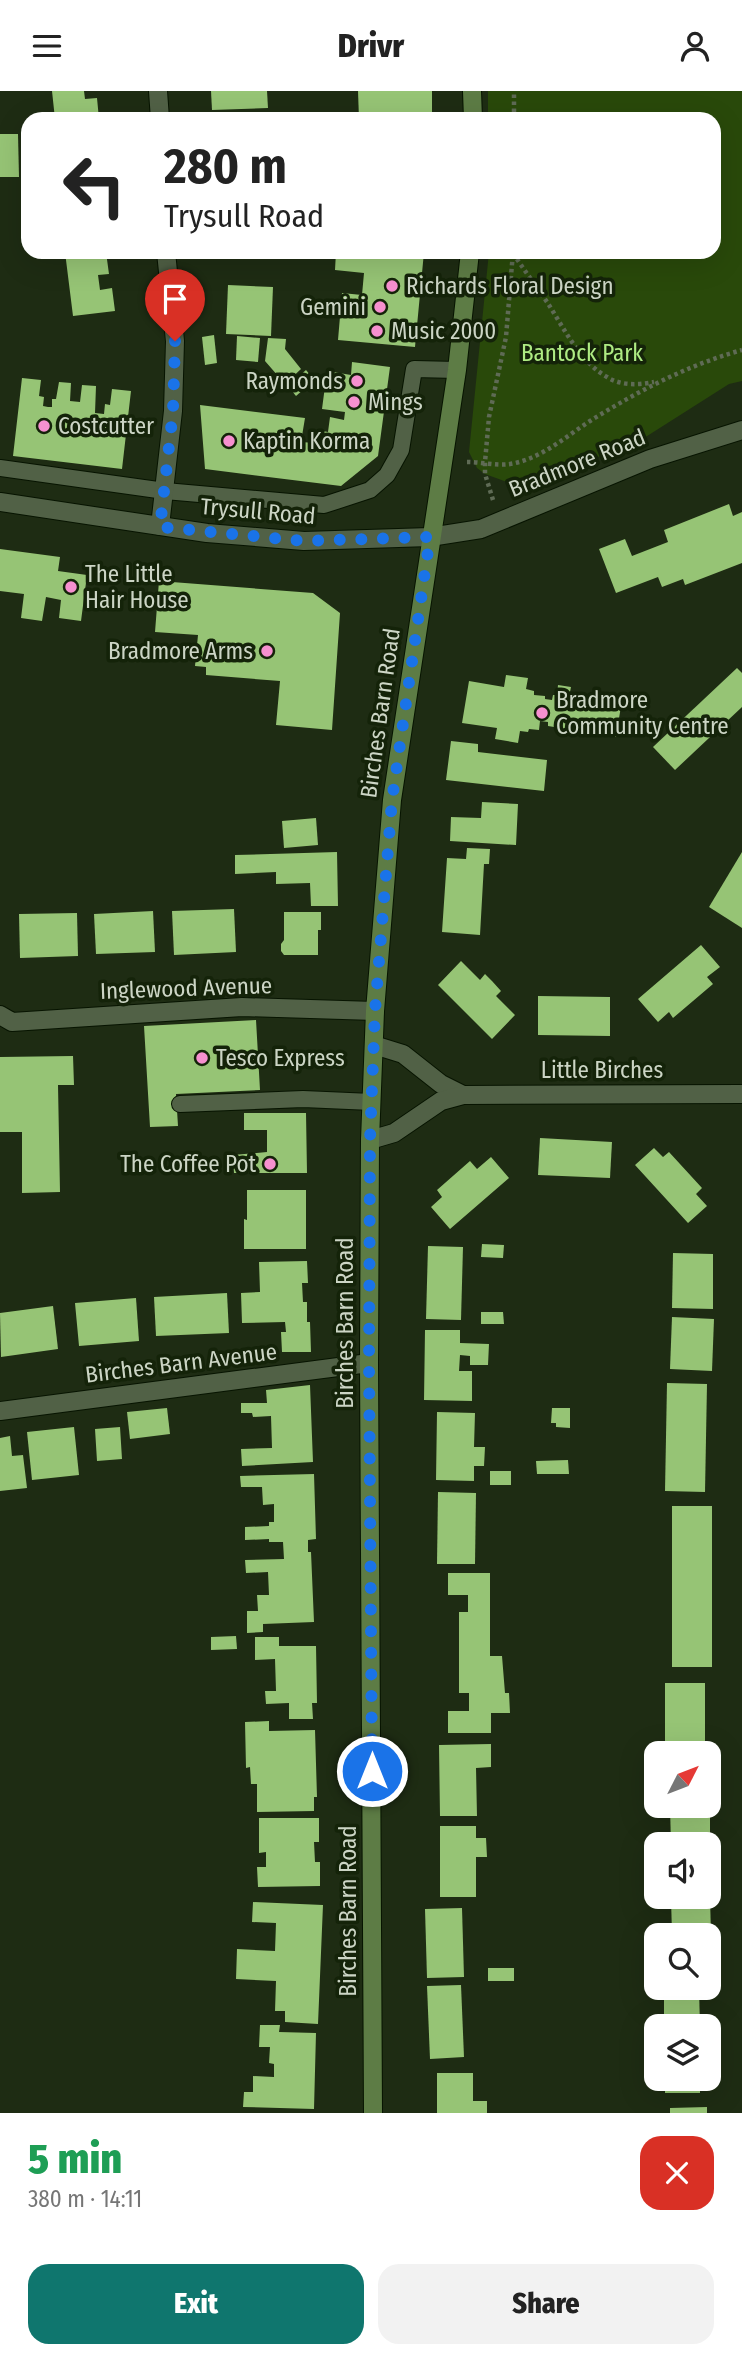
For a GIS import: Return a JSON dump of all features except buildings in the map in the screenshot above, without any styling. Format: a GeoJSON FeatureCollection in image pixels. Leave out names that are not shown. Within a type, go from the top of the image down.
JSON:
{"type":"FeatureCollection","features":[{"type":"Feature","properties":{"kind":"main road"},"geometry":{"type":"LineString","coordinates":[[472,91],[473,112]]}},
{"type":"Feature","properties":{"kind":"main road","name":"Birches Barn Road"},"geometry":{"type":"LineString","coordinates":[[373,2113],[369,1363],[370,1140],[375,1011],[392,800],[457,370],[469,259]]}},
{"type":"Feature","properties":{"kind":"street"},"geometry":{"type":"LineString","coordinates":[[158,91],[160,112]]}},
{"type":"Feature","properties":{"kind":"street"},"geometry":{"type":"LineString","coordinates":[[160,527],[173,411],[175,341],[167,259]]}},
{"type":"Feature","properties":{"kind":"street","name":"Bradmore Road"},"geometry":{"type":"LineString","coordinates":[[430,537],[481,529],[650,459],[742,430]]}},
{"type":"Feature","properties":{"kind":"street","name":"Trysull Road"},"geometry":{"type":"LineString","coordinates":[[0,502],[160,527],[304,541],[430,537]]}},
{"type":"Feature","properties":{"kind":"street","name":"Inglewood Avenue"},"geometry":{"type":"LineString","coordinates":[[0,1015],[12,1022],[242,1007],[375,1011]]}},
{"type":"Feature","properties":{"kind":"street","name":"Little Birches"},"geometry":{"type":"LineString","coordinates":[[374,1045],[403,1054],[441,1084],[463,1094]]}},
{"type":"Feature","properties":{"kind":"street","name":"Little Birches"},"geometry":{"type":"LineString","coordinates":[[370,1140],[394,1133],[441,1101],[463,1094],[742,1094]]}},
{"type":"Feature","properties":{"kind":"street","name":"Birches Barn Avenue"},"geometry":{"type":"LineString","coordinates":[[0,1411],[369,1363]]}},
{"type":"Feature","properties":{"kind":"lane"},"geometry":{"type":"LineString","coordinates":[[0,468],[165,491],[324,505],[370,491],[387,475],[401,450],[414,369],[457,370]]}},
{"type":"Feature","properties":{"kind":"lane"},"geometry":{"type":"LineString","coordinates":[[180,1104],[303,1099],[372,1102]]}},
{"type":"Feature","properties":{"kind":"path"},"geometry":{"type":"LineString","coordinates":[[514,91],[514,112]]}},
{"type":"Feature","properties":{"kind":"path"},"geometry":{"type":"LineString","coordinates":[[485,474],[489,417],[506,337],[512,259]]}},
{"type":"Feature","properties":{"kind":"path"},"geometry":{"type":"LineString","coordinates":[[518,259],[572,342],[593,366],[620,383],[659,381]]}},
{"type":"Feature","properties":{"kind":"path"},"geometry":{"type":"LineString","coordinates":[[485,463],[507,465],[528,459],[565,440],[589,422],[659,381],[742,350]]}},
{"type":"Feature","properties":{"kind":"green space","name":"Bantock Park"},"geometry":{"type":"Polygon","coordinates":[[[488,91],[742,91],[742,381],[729,384],[644,438],[559,473],[507,482],[477,468],[469,452],[488,259],[721,259],[721,112],[488,112],[488,91]]]}},
{"type":"Feature","properties":{"kind":"place","name":"Richards Floral Design"},"geometry":{"type":"Point","coordinates":[392,286]}},
{"type":"Feature","properties":{"kind":"place","name":"Gemini"},"geometry":{"type":"Point","coordinates":[380,307]}},
{"type":"Feature","properties":{"kind":"place","name":"Music 2000"},"geometry":{"type":"Point","coordinates":[377,331]}},
{"type":"Feature","properties":{"kind":"place","name":"Raymonds"},"geometry":{"type":"Point","coordinates":[357,381]}},
{"type":"Feature","properties":{"kind":"place","name":"Mings"},"geometry":{"type":"Point","coordinates":[354,402]}},
{"type":"Feature","properties":{"kind":"place","name":"Costcutter"},"geometry":{"type":"Point","coordinates":[44,426]}},
{"type":"Feature","properties":{"kind":"place","name":"Kaptin Korma"},"geometry":{"type":"Point","coordinates":[229,441]}},
{"type":"Feature","properties":{"kind":"place","name":"The Little Hair House"},"geometry":{"type":"Point","coordinates":[71,587]}},
{"type":"Feature","properties":{"kind":"place","name":"Bradmore Arms"},"geometry":{"type":"Point","coordinates":[267,651]}},
{"type":"Feature","properties":{"kind":"place","name":"Bradmore Community Centre"},"geometry":{"type":"Point","coordinates":[542,713]}},
{"type":"Feature","properties":{"kind":"place","name":"Tesco Express"},"geometry":{"type":"Point","coordinates":[202,1058]}},
{"type":"Feature","properties":{"kind":"place","name":"The Coffee Pot"},"geometry":{"type":"Point","coordinates":[270,1164]}},
{"type":"Feature","properties":{"kind":"route"},"geometry":{"type":"LineString","coordinates":[[175,341],[173,411],[160,527],[304,541],[430,537],[392,800],[375,1011],[370,1140],[369,1363],[372,1771]]}}]}
